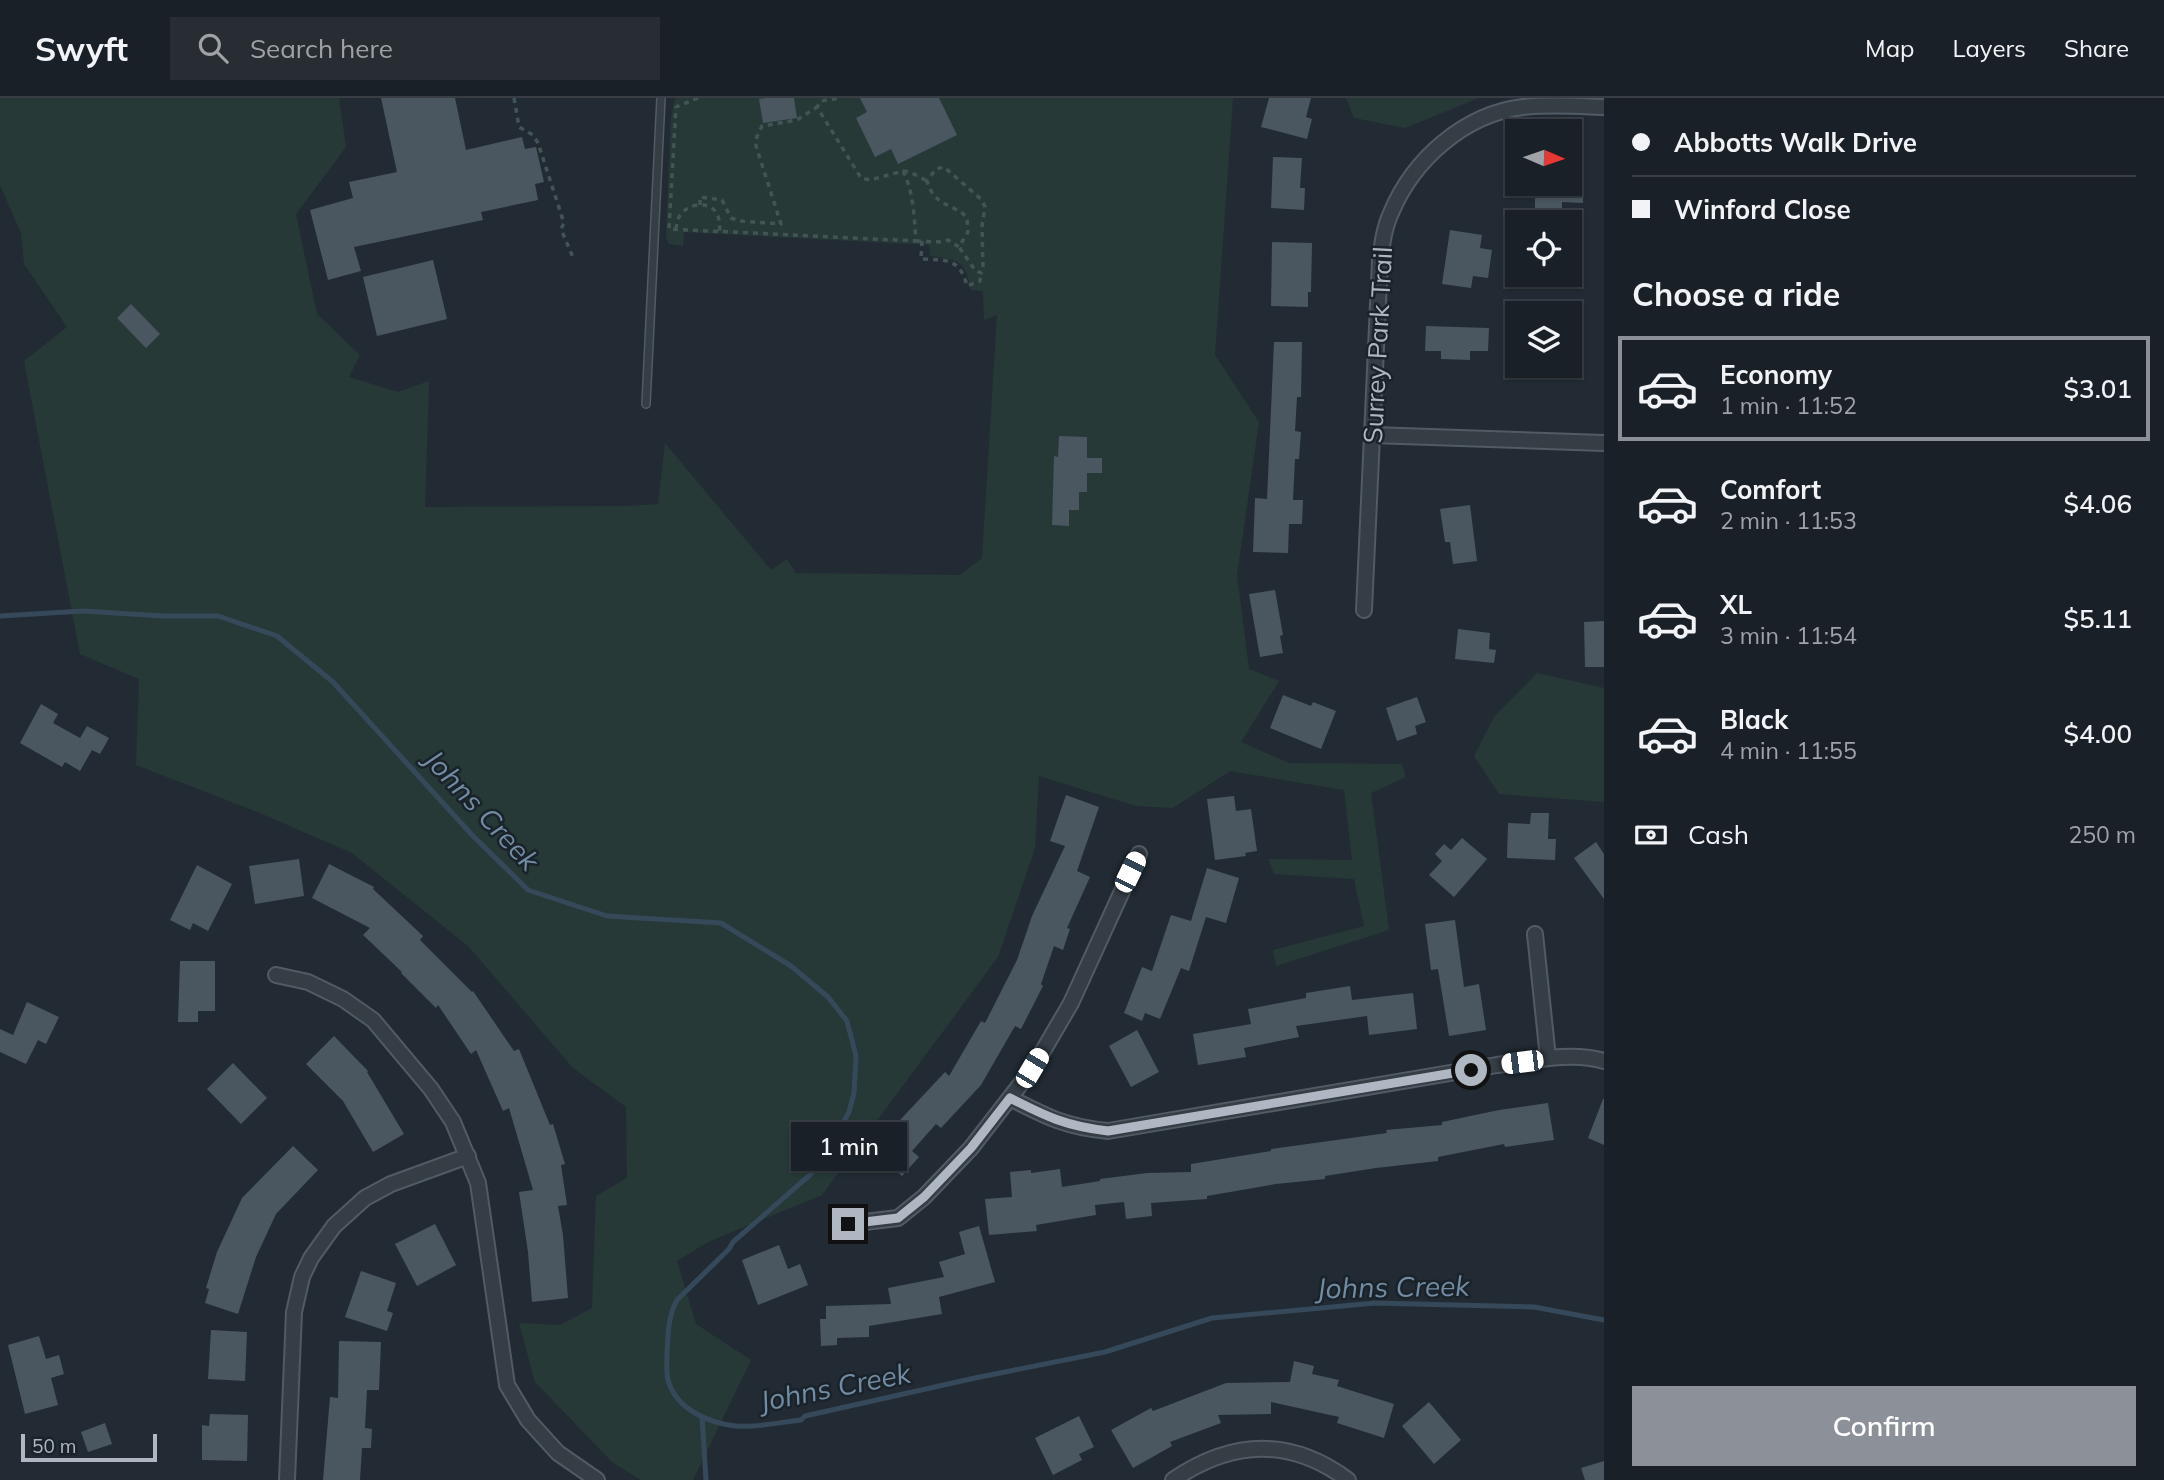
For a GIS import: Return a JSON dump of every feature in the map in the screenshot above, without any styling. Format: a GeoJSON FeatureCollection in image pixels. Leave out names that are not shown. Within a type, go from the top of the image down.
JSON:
{"type":"FeatureCollection","features":[{"type":"Feature","properties":{"kind":"street","name":"Surrey Park Trail"},"geometry":{"type":"LineString","coordinates":[[1364,610],[1380,261],[1383,237],[1390,215],[1406,183],[1430,153],[1458,131],[1492,115],[1521,107],[1604,107]]}},
{"type":"Feature","properties":{"kind":"street"},"geometry":{"type":"LineString","coordinates":[[1372,435],[1604,443]]}},
{"type":"Feature","properties":{"kind":"street"},"geometry":{"type":"LineString","coordinates":[[848,1224],[898,1218],[924,1197],[971,1148],[1032,1068],[1071,1003],[1139,854]]}},
{"type":"Feature","properties":{"kind":"street"},"geometry":{"type":"LineString","coordinates":[[1535,934],[1548,1058]]}},
{"type":"Feature","properties":{"kind":"street"},"geometry":{"type":"LineString","coordinates":[[276,975],[308,982],[343,999],[373,1020],[431,1089],[453,1122],[478,1183],[507,1385],[528,1420],[558,1452],[597,1480]]}},
{"type":"Feature","properties":{"kind":"street"},"geometry":{"type":"LineString","coordinates":[[1010,1098],[1052,1120],[1080,1128],[1108,1131],[1497,1065],[1548,1058],[1604,1060]]}},
{"type":"Feature","properties":{"kind":"street"},"geometry":{"type":"LineString","coordinates":[[287,1480],[294,1312],[302,1277],[311,1258],[334,1226],[365,1198],[391,1184],[468,1156]]}},
{"type":"Feature","properties":{"kind":"street"},"geometry":{"type":"LineString","coordinates":[[1173,1480],[1212,1458],[1249,1448],[1281,1450],[1305,1457],[1336,1471],[1348,1480]]}},
{"type":"Feature","properties":{"kind":"lane"},"geometry":{"type":"LineString","coordinates":[[646,404],[661,98]]}},
{"type":"Feature","properties":{"kind":"path"},"geometry":{"type":"LineString","coordinates":[[514,98],[519,127],[533,135],[538,143],[564,223],[561,229],[574,260]]}},
{"type":"Feature","properties":{"kind":"path"},"geometry":{"type":"LineString","coordinates":[[676,107],[698,98]]}},
{"type":"Feature","properties":{"kind":"path"},"geometry":{"type":"LineString","coordinates":[[700,205],[700,197],[722,200],[731,218],[781,224],[756,146],[762,126],[797,120],[817,107],[820,99],[840,98]]}},
{"type":"Feature","properties":{"kind":"path"},"geometry":{"type":"LineString","coordinates":[[677,99],[669,229],[916,241],[948,240],[959,247],[975,270],[981,273]]}},
{"type":"Feature","properties":{"kind":"path"},"geometry":{"type":"LineString","coordinates":[[817,107],[861,178],[870,180],[910,172],[927,181],[934,197],[967,217],[968,232],[959,247]]}},
{"type":"Feature","properties":{"kind":"path"},"geometry":{"type":"LineString","coordinates":[[922,241],[921,259],[951,261],[961,269],[967,286],[980,281],[983,268],[982,226],[985,207],[982,200],[944,167],[936,169],[927,181]]}},
{"type":"Feature","properties":{"kind":"path"},"geometry":{"type":"LineString","coordinates":[[903,172],[914,208],[916,241]]}},
{"type":"Feature","properties":{"kind":"path"},"geometry":{"type":"LineString","coordinates":[[676,229],[684,210],[700,205],[710,206],[716,211],[720,231]]}},
{"type":"Feature","properties":{"kind":"green space"},"geometry":{"type":"Polygon","coordinates":[[[0,98],[339,98],[346,147],[296,214],[317,314],[360,355],[349,377],[398,392],[429,381],[425,507],[658,504],[665,443],[771,570],[787,559],[796,573],[960,575],[982,558],[997,315],[984,320],[983,291],[971,290],[966,272],[959,263],[930,256],[929,245],[684,232],[683,246],[669,244],[666,237],[671,117],[675,98],[1233,98],[1215,355],[1259,422],[1237,575],[1249,669],[1279,681],[1241,742],[1289,763],[1402,764],[1406,777],[1371,793],[1389,930],[1276,966],[1273,950],[1364,926],[1354,879],[1274,874],[1268,859],[1352,860],[1344,790],[1230,771],[1173,808],[1136,806],[1039,776],[1035,848],[998,957],[822,1195],[708,1242],[677,1261],[696,1324],[751,1360],[693,1480],[641,1480],[612,1462],[535,1382],[519,1323],[560,1325],[592,1308],[596,1196],[627,1178],[626,1107],[573,1068],[468,946],[352,853],[260,813],[136,765],[139,679],[80,654],[24,361],[67,327],[24,264],[21,233],[0,185],[0,98]]]}},
{"type":"Feature","properties":{"kind":"green space"},"geometry":{"type":"Polygon","coordinates":[[[1346,98],[1479,98],[1405,128],[1354,118],[1346,98]]]}},
{"type":"Feature","properties":{"kind":"green space"},"geometry":{"type":"Polygon","coordinates":[[[1537,673],[1604,688],[1604,802],[1499,794],[1474,756],[1494,717],[1537,673]]]}},
{"type":"Feature","properties":{"kind":"building"},"geometry":{"type":"Polygon","coordinates":[[[381,98],[455,98],[466,150],[522,137],[525,149],[536,147],[544,182],[535,184],[538,200],[481,212],[483,220],[354,247],[361,271],[328,280],[310,210],[353,198],[349,182],[397,172],[381,98]]]}},
{"type":"Feature","properties":{"kind":"building"},"geometry":{"type":"Polygon","coordinates":[[[794,98],[797,118],[763,123],[759,99],[794,98]]]}},
{"type":"Feature","properties":{"kind":"building"},"geometry":{"type":"Polygon","coordinates":[[[860,98],[939,98],[957,135],[898,164],[891,149],[875,157],[856,118],[867,112],[860,98]]]}},
{"type":"Feature","properties":{"kind":"building"},"geometry":{"type":"Polygon","coordinates":[[[1269,98],[1311,98],[1306,117],[1312,119],[1307,139],[1261,127],[1269,98]]]}},
{"type":"Feature","properties":{"kind":"building"},"geometry":{"type":"Polygon","coordinates":[[[1273,157],[1302,158],[1300,188],[1305,188],[1304,210],[1271,208],[1273,157]]]}},
{"type":"Feature","properties":{"kind":"building"},"geometry":{"type":"Polygon","coordinates":[[[1583,184],[1583,203],[1562,202],[1562,208],[1535,208],[1535,196],[1582,196],[1583,184]]]}},
{"type":"Feature","properties":{"kind":"building"},"geometry":{"type":"Polygon","coordinates":[[[1450,230],[1482,235],[1480,248],[1492,250],[1488,278],[1473,276],[1471,288],[1442,284],[1450,230]]]}},
{"type":"Feature","properties":{"kind":"building"},"geometry":{"type":"Polygon","coordinates":[[[1272,242],[1312,243],[1308,307],[1271,306],[1272,242]]]}},
{"type":"Feature","properties":{"kind":"building"},"geometry":{"type":"Polygon","coordinates":[[[433,260],[447,319],[377,336],[363,277],[433,260]]]}},
{"type":"Feature","properties":{"kind":"building"},"geometry":{"type":"Polygon","coordinates":[[[131,304],[160,334],[146,348],[117,318],[131,304]]]}},
{"type":"Feature","properties":{"kind":"building"},"geometry":{"type":"Polygon","coordinates":[[[1426,326],[1489,328],[1488,351],[1470,351],[1470,360],[1441,359],[1441,351],[1425,351],[1426,326]]]}},
{"type":"Feature","properties":{"kind":"building"},"geometry":{"type":"Polygon","coordinates":[[[1274,342],[1302,342],[1301,397],[1297,397],[1295,431],[1301,432],[1299,459],[1295,459],[1293,500],[1303,500],[1302,524],[1289,524],[1288,553],[1253,552],[1255,498],[1267,499],[1274,342]]]}},
{"type":"Feature","properties":{"kind":"building"},"geometry":{"type":"Polygon","coordinates":[[[1059,436],[1087,437],[1087,458],[1102,458],[1102,473],[1087,473],[1087,492],[1079,492],[1079,510],[1069,510],[1069,526],[1052,525],[1054,456],[1058,457],[1059,436]]]}},
{"type":"Feature","properties":{"kind":"building"},"geometry":{"type":"Polygon","coordinates":[[[1470,505],[1477,561],[1453,564],[1450,542],[1445,542],[1440,509],[1470,505]]]}},
{"type":"Feature","properties":{"kind":"building"},"geometry":{"type":"Polygon","coordinates":[[[1275,590],[1283,635],[1280,636],[1283,653],[1260,657],[1249,594],[1275,590]]]}},
{"type":"Feature","properties":{"kind":"building"},"geometry":{"type":"Polygon","coordinates":[[[1604,621],[1604,667],[1585,667],[1584,622],[1604,621]]]}},
{"type":"Feature","properties":{"kind":"building"},"geometry":{"type":"Polygon","coordinates":[[[1458,629],[1490,633],[1489,649],[1496,650],[1494,663],[1455,659],[1458,629]]]}},
{"type":"Feature","properties":{"kind":"building"},"geometry":{"type":"Polygon","coordinates":[[[1283,695],[1311,706],[1313,702],[1336,711],[1321,749],[1270,728],[1283,695]]]}},
{"type":"Feature","properties":{"kind":"building"},"geometry":{"type":"Polygon","coordinates":[[[1417,697],[1426,722],[1415,726],[1417,734],[1397,741],[1386,708],[1417,697]]]}},
{"type":"Feature","properties":{"kind":"building"},"geometry":{"type":"Polygon","coordinates":[[[41,704],[58,714],[53,723],[80,738],[87,726],[109,738],[100,754],[92,750],[80,771],[65,762],[62,767],[20,743],[41,704]]]}},
{"type":"Feature","properties":{"kind":"building"},"geometry":{"type":"Polygon","coordinates":[[[1066,795],[1099,807],[1077,871],[1090,877],[1067,928],[1070,929],[1063,950],[1054,946],[1041,984],[1043,986],[1021,1029],[1015,1026],[981,1085],[941,1128],[936,1124],[912,1151],[919,1157],[902,1176],[872,1150],[945,1072],[949,1076],[981,1021],[985,1023],[1017,960],[1032,916],[1065,846],[1050,841],[1066,795]]]}},
{"type":"Feature","properties":{"kind":"building"},"geometry":{"type":"Polygon","coordinates":[[[1234,796],[1236,811],[1251,809],[1257,851],[1245,853],[1246,856],[1215,860],[1207,799],[1234,796]]]}},
{"type":"Feature","properties":{"kind":"building"},"geometry":{"type":"Polygon","coordinates":[[[1531,813],[1549,813],[1548,839],[1556,839],[1555,860],[1507,858],[1508,823],[1530,824],[1531,813]]]}},
{"type":"Feature","properties":{"kind":"building"},"geometry":{"type":"Polygon","coordinates":[[[1462,838],[1487,859],[1454,897],[1429,875],[1442,861],[1435,854],[1444,844],[1451,850],[1462,838]]]}},
{"type":"Feature","properties":{"kind":"building"},"geometry":{"type":"Polygon","coordinates":[[[1596,842],[1604,854],[1604,899],[1574,858],[1596,842]]]}},
{"type":"Feature","properties":{"kind":"building"},"geometry":{"type":"Polygon","coordinates":[[[299,859],[304,896],[255,904],[249,866],[299,859]]]}},
{"type":"Feature","properties":{"kind":"building"},"geometry":{"type":"Polygon","coordinates":[[[329,864],[374,887],[373,889],[423,936],[420,940],[473,991],[514,1051],[519,1049],[550,1125],[553,1124],[565,1164],[561,1165],[567,1205],[558,1206],[568,1298],[532,1302],[519,1192],[533,1190],[509,1108],[503,1111],[476,1050],[471,1054],[438,1005],[436,1008],[363,935],[370,928],[312,898],[329,864]]]}},
{"type":"Feature","properties":{"kind":"building"},"geometry":{"type":"Polygon","coordinates":[[[197,865],[232,884],[208,931],[193,923],[190,930],[170,920],[197,865]]]}},
{"type":"Feature","properties":{"kind":"building"},"geometry":{"type":"Polygon","coordinates":[[[1207,868],[1239,878],[1226,923],[1206,917],[1189,971],[1181,968],[1160,1019],[1145,1013],[1142,1021],[1124,1013],[1142,967],[1152,971],[1171,915],[1191,921],[1207,868]]]}},
{"type":"Feature","properties":{"kind":"building"},"geometry":{"type":"Polygon","coordinates":[[[1455,920],[1464,987],[1479,984],[1486,1030],[1449,1036],[1438,969],[1431,970],[1425,924],[1455,920]]]}},
{"type":"Feature","properties":{"kind":"building"},"geometry":{"type":"Polygon","coordinates":[[[180,961],[215,961],[215,1011],[198,1011],[198,1022],[178,1022],[180,961]]]}},
{"type":"Feature","properties":{"kind":"building"},"geometry":{"type":"Polygon","coordinates":[[[1350,986],[1352,1000],[1413,993],[1417,1029],[1369,1035],[1367,1016],[1296,1026],[1299,1037],[1244,1048],[1246,1057],[1198,1065],[1193,1034],[1251,1024],[1248,1009],[1306,998],[1306,993],[1350,986]]]}},
{"type":"Feature","properties":{"kind":"building"},"geometry":{"type":"Polygon","coordinates":[[[27,1002],[59,1017],[46,1044],[38,1040],[26,1064],[0,1052],[0,1029],[13,1035],[27,1002]]]}},
{"type":"Feature","properties":{"kind":"building"},"geometry":{"type":"Polygon","coordinates":[[[1137,1030],[1159,1072],[1131,1087],[1109,1046],[1137,1030]]]}},
{"type":"Feature","properties":{"kind":"building"},"geometry":{"type":"Polygon","coordinates":[[[334,1036],[368,1071],[404,1134],[373,1152],[343,1101],[306,1064],[334,1036]]]}},
{"type":"Feature","properties":{"kind":"building"},"geometry":{"type":"Polygon","coordinates":[[[233,1063],[267,1098],[241,1124],[207,1089],[233,1063]]]}},
{"type":"Feature","properties":{"kind":"building"},"geometry":{"type":"Polygon","coordinates":[[[1604,1099],[1604,1145],[1588,1138],[1604,1099]]]}},
{"type":"Feature","properties":{"kind":"building"},"geometry":{"type":"Polygon","coordinates":[[[1548,1103],[1554,1140],[1505,1147],[1504,1144],[1438,1157],[1438,1161],[1276,1184],[1207,1196],[1207,1199],[1151,1203],[1152,1216],[1126,1219],[1124,1202],[1095,1205],[1096,1215],[1036,1225],[1037,1231],[989,1235],[985,1199],[1012,1197],[1010,1172],[1031,1170],[1031,1173],[1060,1169],[1062,1187],[1147,1173],[1191,1172],[1191,1164],[1271,1149],[1387,1133],[1386,1130],[1442,1125],[1442,1122],[1499,1110],[1548,1103]]]}},
{"type":"Feature","properties":{"kind":"building"},"geometry":{"type":"Polygon","coordinates":[[[293,1146],[318,1170],[276,1214],[256,1257],[238,1314],[205,1303],[209,1289],[206,1288],[217,1252],[242,1198],[293,1146]]]}},
{"type":"Feature","properties":{"kind":"building"},"geometry":{"type":"Polygon","coordinates":[[[435,1224],[456,1265],[417,1286],[395,1244],[435,1224]]]}},
{"type":"Feature","properties":{"kind":"building"},"geometry":{"type":"Polygon","coordinates":[[[979,1226],[995,1282],[939,1297],[942,1314],[869,1326],[869,1337],[837,1338],[837,1345],[821,1346],[820,1319],[826,1319],[826,1306],[891,1304],[888,1288],[944,1277],[939,1262],[965,1254],[959,1232],[979,1226]]]}},
{"type":"Feature","properties":{"kind":"building"},"geometry":{"type":"Polygon","coordinates":[[[779,1245],[788,1269],[800,1264],[808,1285],[758,1305],[742,1260],[779,1245]]]}},
{"type":"Feature","properties":{"kind":"building"},"geometry":{"type":"Polygon","coordinates":[[[361,1271],[396,1283],[387,1311],[393,1313],[387,1331],[345,1317],[361,1271]]]}},
{"type":"Feature","properties":{"kind":"building"},"geometry":{"type":"Polygon","coordinates":[[[211,1330],[247,1332],[245,1381],[208,1379],[211,1330]]]}},
{"type":"Feature","properties":{"kind":"building"},"geometry":{"type":"Polygon","coordinates":[[[39,1336],[46,1359],[59,1355],[64,1374],[51,1378],[58,1405],[25,1414],[8,1345],[39,1336]]]}},
{"type":"Feature","properties":{"kind":"building"},"geometry":{"type":"Polygon","coordinates":[[[339,1341],[381,1342],[379,1390],[367,1390],[365,1428],[372,1429],[371,1448],[362,1448],[360,1480],[323,1480],[330,1397],[338,1398],[339,1341]]]}},
{"type":"Feature","properties":{"kind":"building"},"geometry":{"type":"Polygon","coordinates":[[[1294,1361],[1314,1366],[1312,1374],[1339,1380],[1337,1386],[1394,1404],[1384,1438],[1337,1423],[1339,1417],[1271,1402],[1271,1414],[1218,1415],[1221,1423],[1170,1442],[1172,1446],[1133,1468],[1111,1430],[1151,1408],[1153,1411],[1226,1383],[1290,1382],[1294,1361]]]}},
{"type":"Feature","properties":{"kind":"building"},"geometry":{"type":"Polygon","coordinates":[[[1429,1402],[1461,1440],[1434,1464],[1402,1426],[1429,1402]]]}},
{"type":"Feature","properties":{"kind":"building"},"geometry":{"type":"Polygon","coordinates":[[[210,1414],[248,1415],[247,1461],[202,1460],[202,1425],[209,1426],[210,1414]]]}},
{"type":"Feature","properties":{"kind":"building"},"geometry":{"type":"Polygon","coordinates":[[[1079,1416],[1094,1447],[1079,1454],[1082,1460],[1053,1475],[1035,1438],[1079,1416]]]}},
{"type":"Feature","properties":{"kind":"building"},"geometry":{"type":"Polygon","coordinates":[[[105,1423],[112,1444],[88,1452],[81,1432],[105,1423]]]}},
{"type":"Feature","properties":{"kind":"building"},"geometry":{"type":"Polygon","coordinates":[[[1604,1461],[1604,1480],[1585,1480],[1581,1468],[1604,1461]]]}},
{"type":"Feature","properties":{"kind":"waterway","name":"Johns Creek"},"geometry":{"type":"LineString","coordinates":[[0,616],[83,611],[218,616],[277,636],[333,682],[472,835],[528,890],[607,916],[721,923],[791,966],[828,997],[847,1021],[856,1056],[854,1093],[849,1112],[824,1157],[811,1174],[733,1242],[677,1300],[672,1312],[668,1339],[668,1380],[678,1399],[704,1418],[743,1426],[801,1420],[805,1416],[1105,1352],[1212,1318],[1375,1303],[1534,1307],[1604,1320]]}},
{"type":"Feature","properties":{"kind":"waterway"},"geometry":{"type":"LineString","coordinates":[[702,1417],[706,1480]]}},
{"type":"Feature","properties":{"kind":"route"},"geometry":{"type":"LineString","coordinates":[[848,1224],[898,1218],[924,1197],[971,1148],[1010,1098],[1052,1120],[1080,1128],[1108,1131],[1471,1070]]}}]}
